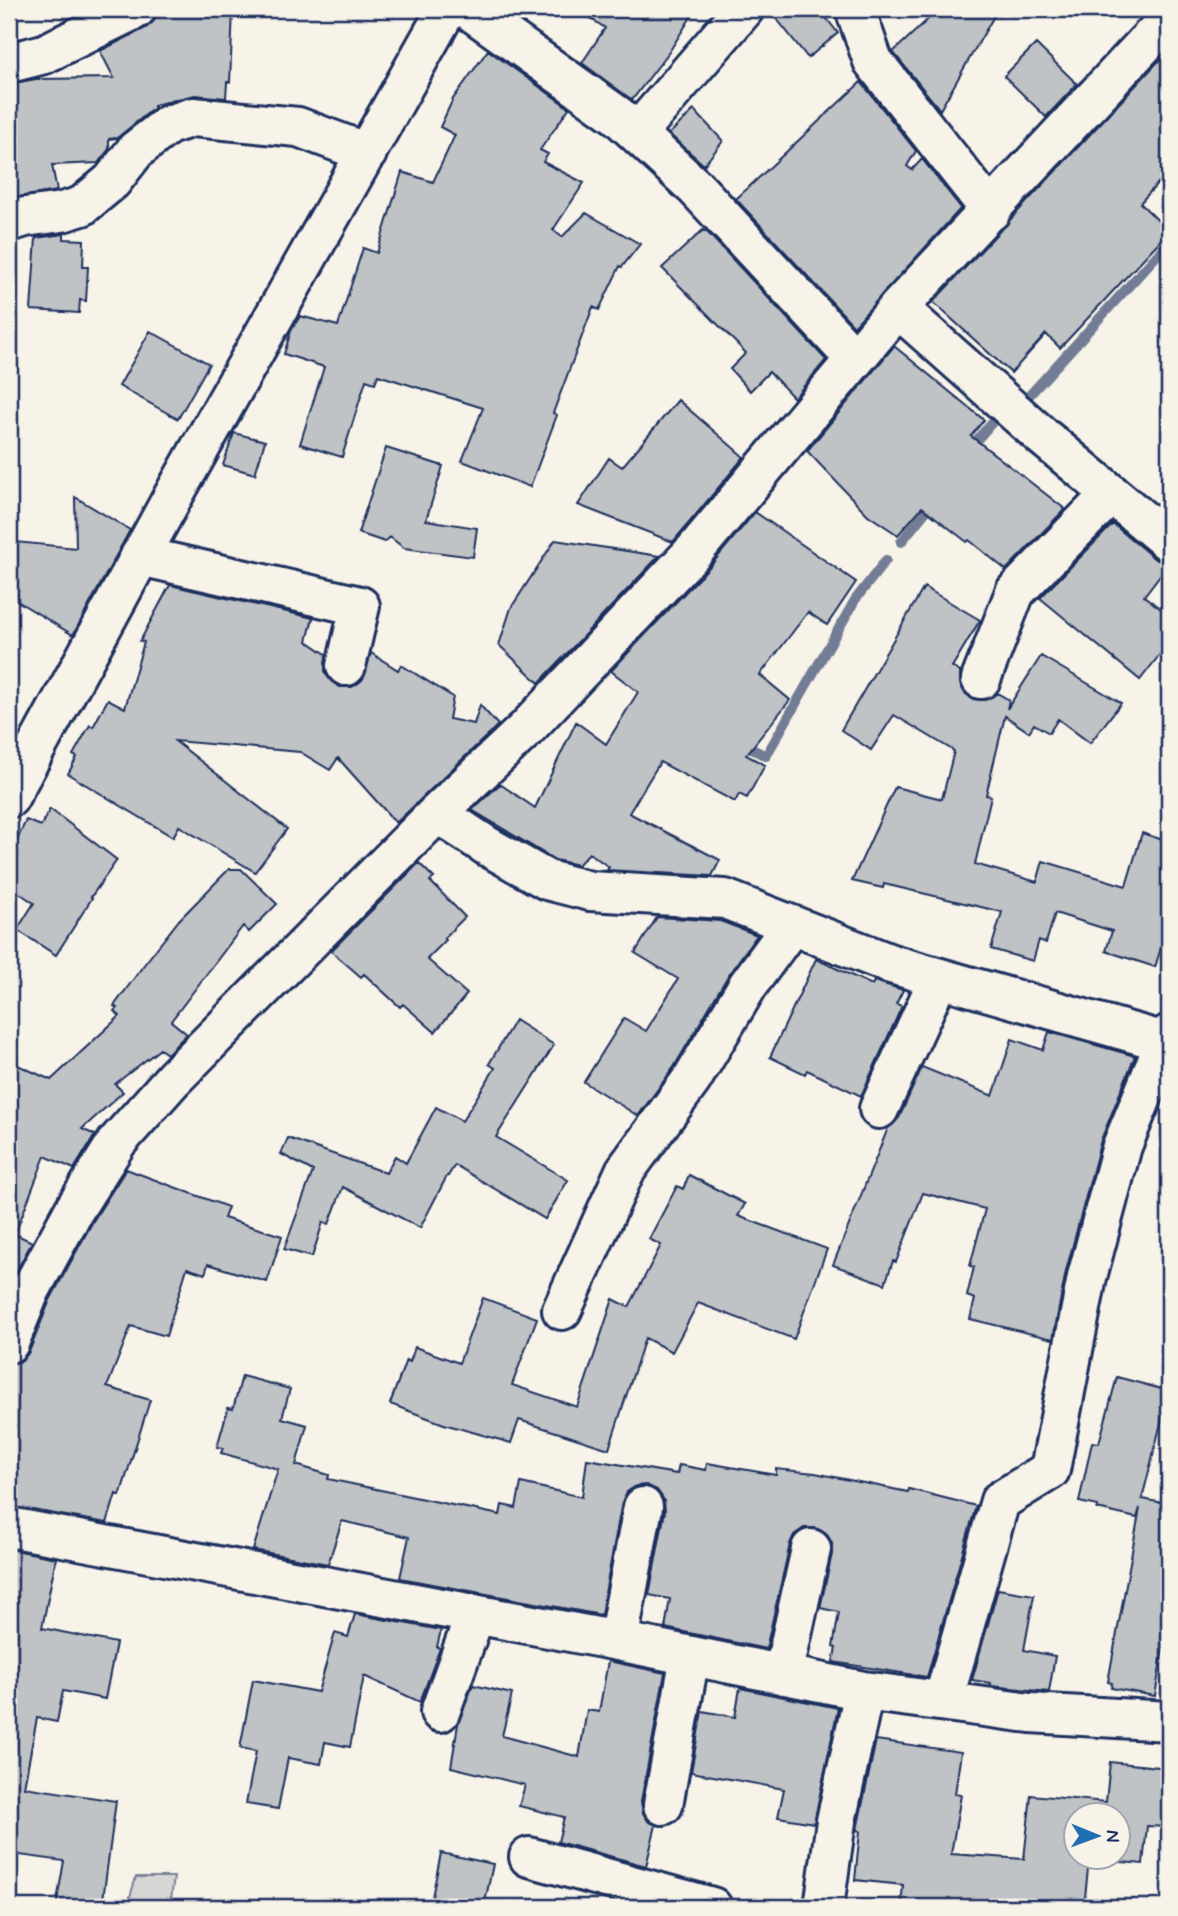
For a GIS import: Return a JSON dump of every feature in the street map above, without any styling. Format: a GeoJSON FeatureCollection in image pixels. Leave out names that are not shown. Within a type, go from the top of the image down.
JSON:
{"type":"FeatureCollection","features":[{"type":"Feature","properties":{"kind":"street"},"geometry":{"type":"LineString","coordinates":[[9,63],[44,54],[136,9]]}},
{"type":"Feature","properties":{"kind":"street"},"geometry":{"type":"LineString","coordinates":[[9,798],[140,556],[447,9]]}},
{"type":"Feature","properties":{"kind":"street"},"geometry":{"type":"LineString","coordinates":[[468,9],[618,116],[637,133],[695,187],[855,359]]}},
{"type":"Feature","properties":{"kind":"street"},"geometry":{"type":"LineString","coordinates":[[637,133],[744,9]]}},
{"type":"Feature","properties":{"kind":"street"},"geometry":{"type":"LineString","coordinates":[[855,9],[873,61],[992,211]]}},
{"type":"Feature","properties":{"kind":"street"},"geometry":{"type":"LineString","coordinates":[[9,1343],[30,1291],[48,1256],[117,1142],[173,1079],[437,813],[526,729],[695,550],[898,308],[992,211],[1169,18]]}},
{"type":"Feature","properties":{"kind":"street"},"geometry":{"type":"LineString","coordinates":[[9,222],[62,212],[82,205],[112,181],[136,150],[157,133],[168,125],[193,117],[298,127],[367,153]]}},
{"type":"Feature","properties":{"kind":"street"},"geometry":{"type":"LineString","coordinates":[[898,308],[1042,436],[1169,542]]}},
{"type":"Feature","properties":{"kind":"street"},"geometry":{"type":"LineString","coordinates":[[981,679],[1016,592],[1111,494]]}},
{"type":"Feature","properties":{"kind":"street"},"geometry":{"type":"LineString","coordinates":[[140,556],[359,606],[346,666]]}},
{"type":"Feature","properties":{"kind":"street"},"geometry":{"type":"LineString","coordinates":[[437,813],[547,880],[590,891],[725,900],[891,964],[939,978],[1164,1059],[1122,1146],[1087,1277],[1050,1470],[1000,1501],[943,1701]]}},
{"type":"Feature","properties":{"kind":"street"},"geometry":{"type":"LineString","coordinates":[[562,1310],[625,1171],[692,1079],[748,985],[792,925]]}},
{"type":"Feature","properties":{"kind":"street"},"geometry":{"type":"LineString","coordinates":[[879,1109],[939,978]]}},
{"type":"Feature","properties":{"kind":"street"},"geometry":{"type":"LineString","coordinates":[[618,1641],[643,1507]]}},
{"type":"Feature","properties":{"kind":"street"},"geometry":{"type":"LineString","coordinates":[[9,1527],[618,1641],[864,1691],[1030,1713],[1169,1721]]}},
{"type":"Feature","properties":{"kind":"street"},"geometry":{"type":"LineString","coordinates":[[783,1675],[811,1549]]}},
{"type":"Feature","properties":{"kind":"street"},"geometry":{"type":"LineString","coordinates":[[440,1712],[475,1615]]}},
{"type":"Feature","properties":{"kind":"street"},"geometry":{"type":"LineString","coordinates":[[663,1805],[690,1656]]}},
{"type":"Feature","properties":{"kind":"street"},"geometry":{"type":"LineString","coordinates":[[824,1907],[836,1821],[864,1691]]}},
{"type":"Feature","properties":{"kind":"street"},"geometry":{"type":"LineString","coordinates":[[528,1857],[712,1907]]}},
{"type":"Feature","properties":{"kind":"shaded area"},"geometry":{"type":"Polygon","coordinates":[[[136,1877],[174,1877],[170,1907],[127,1907],[136,1877]]]}},
{"type":"Feature","properties":{"kind":"building"},"geometry":{"type":"Polygon","coordinates":[[[158,9],[233,9],[230,82],[227,82],[226,98],[195,95],[154,105],[154,108],[117,138],[109,139],[109,149],[98,163],[52,165],[57,191],[9,199],[9,84],[36,79],[114,78],[100,51],[146,28],[154,21],[158,9]]]}},
{"type":"Feature","properties":{"kind":"building"},"geometry":{"type":"Polygon","coordinates":[[[577,9],[696,9],[669,52],[632,100],[582,63],[605,28],[577,9]]]}},
{"type":"Feature","properties":{"kind":"building"},"geometry":{"type":"Polygon","coordinates":[[[769,9],[819,9],[838,33],[808,58],[769,9]]]}},
{"type":"Feature","properties":{"kind":"building"},"geometry":{"type":"Polygon","coordinates":[[[939,9],[998,9],[940,110],[893,52],[939,9]]]}},
{"type":"Feature","properties":{"kind":"building"},"geometry":{"type":"Polygon","coordinates":[[[1036,44],[1077,84],[1046,117],[1004,76],[1036,44]]]}},
{"type":"Feature","properties":{"kind":"building"},"geometry":{"type":"Polygon","coordinates":[[[488,50],[569,108],[540,150],[548,154],[543,162],[584,183],[553,230],[562,237],[586,213],[640,244],[622,267],[620,266],[599,310],[593,307],[553,413],[557,415],[530,487],[462,461],[483,408],[378,375],[375,383],[366,380],[342,457],[300,444],[324,367],[284,354],[291,331],[300,316],[338,326],[363,248],[377,253],[402,172],[433,182],[455,135],[440,127],[453,99],[488,50]]]}},
{"type":"Feature","properties":{"kind":"building"},"geometry":{"type":"Polygon","coordinates":[[[1169,50],[1169,171],[1140,203],[1169,231],[1060,348],[1046,334],[1011,373],[933,302],[1169,50]]]}},
{"type":"Feature","properties":{"kind":"building"},"geometry":{"type":"Polygon","coordinates":[[[861,82],[916,151],[907,166],[912,170],[922,159],[961,208],[854,326],[736,199],[861,82]]]}},
{"type":"Feature","properties":{"kind":"building"},"geometry":{"type":"Polygon","coordinates":[[[694,110],[723,141],[704,165],[669,134],[694,110]]]}},
{"type":"Feature","properties":{"kind":"building"},"geometry":{"type":"Polygon","coordinates":[[[703,230],[826,360],[794,398],[769,372],[750,391],[730,369],[746,353],[662,268],[703,230]]]}},
{"type":"Feature","properties":{"kind":"building"},"geometry":{"type":"Polygon","coordinates":[[[64,234],[64,239],[84,240],[83,267],[88,267],[86,301],[80,300],[79,313],[31,310],[36,238],[64,234]]]}},
{"type":"Feature","properties":{"kind":"building"},"geometry":{"type":"Polygon","coordinates":[[[150,331],[209,364],[178,419],[119,386],[150,331]]]}},
{"type":"Feature","properties":{"kind":"building"},"geometry":{"type":"Polygon","coordinates":[[[894,346],[984,420],[971,436],[1065,509],[1006,570],[922,507],[898,535],[868,515],[807,451],[894,346]]]}},
{"type":"Feature","properties":{"kind":"building"},"geometry":{"type":"Polygon","coordinates":[[[678,400],[744,457],[673,542],[578,505],[609,458],[622,467],[678,400]]]}},
{"type":"Feature","properties":{"kind":"building"},"geometry":{"type":"Polygon","coordinates":[[[234,433],[265,441],[255,474],[223,465],[234,433]]]}},
{"type":"Feature","properties":{"kind":"building"},"geometry":{"type":"Polygon","coordinates":[[[386,448],[443,466],[426,520],[477,528],[473,557],[404,548],[390,537],[385,542],[358,533],[386,448]]]}},
{"type":"Feature","properties":{"kind":"building"},"geometry":{"type":"Polygon","coordinates":[[[75,497],[130,530],[73,635],[9,596],[9,545],[16,546],[16,542],[76,548],[75,497]]]}},
{"type":"Feature","properties":{"kind":"building"},"geometry":{"type":"Polygon","coordinates":[[[755,512],[856,582],[827,625],[808,612],[760,675],[790,700],[746,755],[765,765],[747,798],[739,794],[735,802],[660,762],[629,813],[720,860],[712,876],[607,870],[609,867],[589,853],[578,865],[555,860],[472,810],[500,784],[535,808],[576,722],[606,744],[638,692],[611,671],[711,565],[755,512]]]}},
{"type":"Feature","properties":{"kind":"building"},"geometry":{"type":"Polygon","coordinates":[[[1113,524],[1155,559],[1169,563],[1144,596],[1169,615],[1169,643],[1140,680],[1040,598],[1113,524]]]}},
{"type":"Feature","properties":{"kind":"building"},"geometry":{"type":"Polygon","coordinates":[[[555,540],[659,556],[539,683],[499,645],[511,608],[555,540]]]}},
{"type":"Feature","properties":{"kind":"building"},"geometry":{"type":"Polygon","coordinates":[[[170,585],[313,618],[307,641],[326,654],[325,673],[340,687],[352,687],[362,680],[371,653],[398,670],[401,665],[453,697],[449,719],[474,724],[480,705],[498,725],[396,823],[338,758],[330,770],[300,752],[175,741],[287,829],[255,872],[179,826],[173,837],[68,774],[77,757],[73,755],[90,725],[93,727],[108,699],[125,708],[144,642],[140,641],[170,585]]]}},
{"type":"Feature","properties":{"kind":"building"},"geometry":{"type":"Polygon","coordinates":[[[924,587],[980,620],[952,667],[960,672],[960,683],[964,692],[972,699],[985,700],[997,693],[1009,700],[1007,709],[1041,656],[1121,703],[1090,743],[1058,719],[1049,733],[1034,724],[1029,732],[1005,716],[986,795],[991,796],[975,864],[1037,882],[1043,861],[1126,886],[1142,833],[1169,842],[1169,945],[1163,942],[1155,967],[1106,951],[1112,931],[1055,913],[1046,943],[1039,940],[1033,961],[991,949],[1002,912],[884,884],[883,888],[852,881],[895,787],[942,799],[954,751],[894,715],[871,750],[841,730],[924,587]]]}},
{"type":"Feature","properties":{"kind":"building"},"geometry":{"type":"Polygon","coordinates":[[[50,809],[117,860],[56,955],[17,930],[34,903],[9,886],[9,858],[26,820],[41,826],[50,809]]]}},
{"type":"Feature","properties":{"kind":"building"},"geometry":{"type":"Polygon","coordinates":[[[419,863],[434,878],[430,881],[465,917],[427,959],[467,994],[435,1032],[403,1004],[400,1007],[364,974],[361,977],[331,951],[419,863]]]}},
{"type":"Feature","properties":{"kind":"building"},"geometry":{"type":"Polygon","coordinates":[[[229,869],[241,869],[277,904],[249,932],[243,926],[171,1021],[187,1034],[167,1054],[160,1049],[115,1084],[123,1092],[82,1129],[95,1135],[74,1169],[45,1156],[15,1234],[32,1242],[9,1285],[9,1061],[51,1080],[120,1016],[114,1011],[117,1008],[114,1006],[143,966],[179,920],[229,869]]]}},
{"type":"Feature","properties":{"kind":"building"},"geometry":{"type":"Polygon","coordinates":[[[657,917],[720,921],[757,935],[729,974],[674,1067],[638,1116],[584,1082],[624,1018],[646,1031],[678,979],[635,953],[657,917]]]}},
{"type":"Feature","properties":{"kind":"building"},"geometry":{"type":"Polygon","coordinates":[[[816,959],[872,985],[874,981],[903,990],[896,1004],[902,1006],[861,1096],[807,1070],[805,1074],[770,1057],[816,959]]]}},
{"type":"Feature","properties":{"kind":"building"},"geometry":{"type":"Polygon","coordinates":[[[515,1020],[554,1045],[496,1137],[568,1180],[545,1219],[455,1165],[420,1228],[343,1187],[329,1224],[323,1222],[312,1257],[284,1249],[313,1171],[281,1154],[288,1138],[386,1173],[395,1156],[406,1163],[436,1107],[462,1121],[495,1068],[489,1064],[515,1020]]]}},
{"type":"Feature","properties":{"kind":"building"},"geometry":{"type":"Polygon","coordinates":[[[1049,1032],[1135,1056],[1101,1140],[1066,1271],[1053,1339],[970,1319],[975,1299],[967,1296],[974,1267],[970,1266],[985,1209],[923,1193],[885,1284],[833,1265],[888,1128],[899,1118],[922,1067],[993,1096],[1012,1039],[1043,1050],[1049,1032]]]}},
{"type":"Feature","properties":{"kind":"building"},"geometry":{"type":"Polygon","coordinates":[[[126,1169],[228,1207],[224,1218],[282,1236],[267,1282],[208,1264],[205,1274],[187,1268],[166,1336],[131,1326],[107,1387],[150,1400],[120,1496],[116,1494],[107,1523],[9,1506],[9,1364],[22,1361],[29,1352],[50,1300],[93,1221],[126,1169]]]}},
{"type":"Feature","properties":{"kind":"building"},"geometry":{"type":"Polygon","coordinates":[[[689,1175],[745,1204],[738,1216],[827,1249],[794,1339],[698,1303],[672,1352],[645,1338],[609,1449],[519,1420],[511,1443],[444,1424],[390,1404],[406,1360],[410,1362],[415,1347],[459,1363],[483,1298],[537,1318],[512,1385],[577,1407],[613,1299],[629,1307],[661,1245],[649,1239],[677,1186],[683,1189],[689,1175]]]}},
{"type":"Feature","properties":{"kind":"building"},"geometry":{"type":"Polygon","coordinates":[[[242,1376],[290,1389],[282,1418],[307,1425],[296,1465],[329,1475],[328,1479],[500,1515],[502,1505],[516,1508],[521,1483],[582,1497],[587,1459],[677,1474],[679,1465],[706,1470],[707,1463],[776,1475],[776,1469],[815,1473],[908,1492],[909,1489],[976,1506],[927,1677],[833,1662],[839,1612],[820,1608],[832,1543],[826,1533],[815,1528],[804,1528],[794,1535],[790,1544],[766,1649],[665,1628],[670,1599],[649,1595],[665,1511],[664,1500],[657,1490],[646,1485],[636,1486],[627,1492],[622,1502],[601,1615],[400,1578],[409,1537],[342,1521],[328,1564],[253,1550],[278,1469],[221,1453],[223,1448],[217,1447],[228,1408],[233,1409],[242,1376]]]}},
{"type":"Feature","properties":{"kind":"building"},"geometry":{"type":"Polygon","coordinates":[[[1117,1377],[1169,1391],[1142,1499],[1169,1504],[1169,1613],[1155,1696],[1111,1688],[1112,1683],[1108,1682],[1140,1508],[1137,1518],[1079,1502],[1092,1442],[1099,1443],[1117,1377]]]}},
{"type":"Feature","properties":{"kind":"building"},"geometry":{"type":"Polygon","coordinates":[[[9,1549],[56,1558],[42,1628],[116,1643],[105,1699],[63,1691],[57,1722],[37,1718],[24,1787],[116,1801],[102,1907],[56,1907],[64,1861],[12,1854],[13,1830],[9,1830],[14,1788],[9,1787],[9,1549]]]}},
{"type":"Feature","properties":{"kind":"building"},"geometry":{"type":"Polygon","coordinates":[[[998,1589],[1034,1595],[1024,1650],[1055,1656],[1049,1692],[991,1686],[991,1683],[972,1680],[998,1589]]]}},
{"type":"Feature","properties":{"kind":"building"},"geometry":{"type":"Polygon","coordinates":[[[355,1614],[441,1630],[437,1647],[440,1648],[420,1702],[364,1676],[350,1747],[325,1742],[321,1764],[288,1758],[278,1809],[246,1804],[256,1751],[240,1748],[253,1680],[318,1692],[335,1633],[348,1637],[355,1614]]]}},
{"type":"Feature","properties":{"kind":"building"},"geometry":{"type":"Polygon","coordinates":[[[608,1661],[665,1673],[641,1801],[648,1821],[656,1825],[646,1866],[558,1842],[564,1817],[519,1806],[525,1785],[451,1767],[458,1724],[473,1685],[512,1694],[502,1736],[579,1757],[587,1710],[599,1712],[608,1661]]]}},
{"type":"Feature","properties":{"kind":"building"},"geometry":{"type":"Polygon","coordinates":[[[740,1688],[838,1708],[814,1823],[778,1817],[784,1789],[691,1772],[702,1711],[735,1717],[740,1688]]]}},
{"type":"Feature","properties":{"kind":"building"},"geometry":{"type":"Polygon","coordinates":[[[876,1740],[961,1752],[955,1794],[961,1795],[951,1854],[1024,1859],[1031,1795],[1085,1800],[1062,1800],[1062,1870],[1088,1870],[1084,1907],[901,1907],[903,1885],[855,1880],[860,1831],[857,1830],[876,1740]]]}},
{"type":"Feature","properties":{"kind":"building"},"geometry":{"type":"Polygon","coordinates":[[[1110,1762],[1169,1768],[1169,1827],[1147,1826],[1143,1864],[1132,1863],[1132,1800],[1106,1800],[1110,1762]]]}},
{"type":"Feature","properties":{"kind":"building"},"geometry":{"type":"Polygon","coordinates":[[[441,1853],[493,1864],[484,1907],[430,1907],[441,1853]]]}},
{"type":"Feature","properties":{"kind":"waterway"},"geometry":{"type":"LineString","coordinates":[[1026,399],[1169,242]]}},
{"type":"Feature","properties":{"kind":"waterway"},"geometry":{"type":"LineString","coordinates":[[969,449],[995,419]]}},
{"type":"Feature","properties":{"kind":"waterway"},"geometry":{"type":"LineString","coordinates":[[901,542],[930,506],[931,500]]}},
{"type":"Feature","properties":{"kind":"waterway"},"geometry":{"type":"LineString","coordinates":[[740,743],[766,756],[855,600],[886,560]]}}]}
